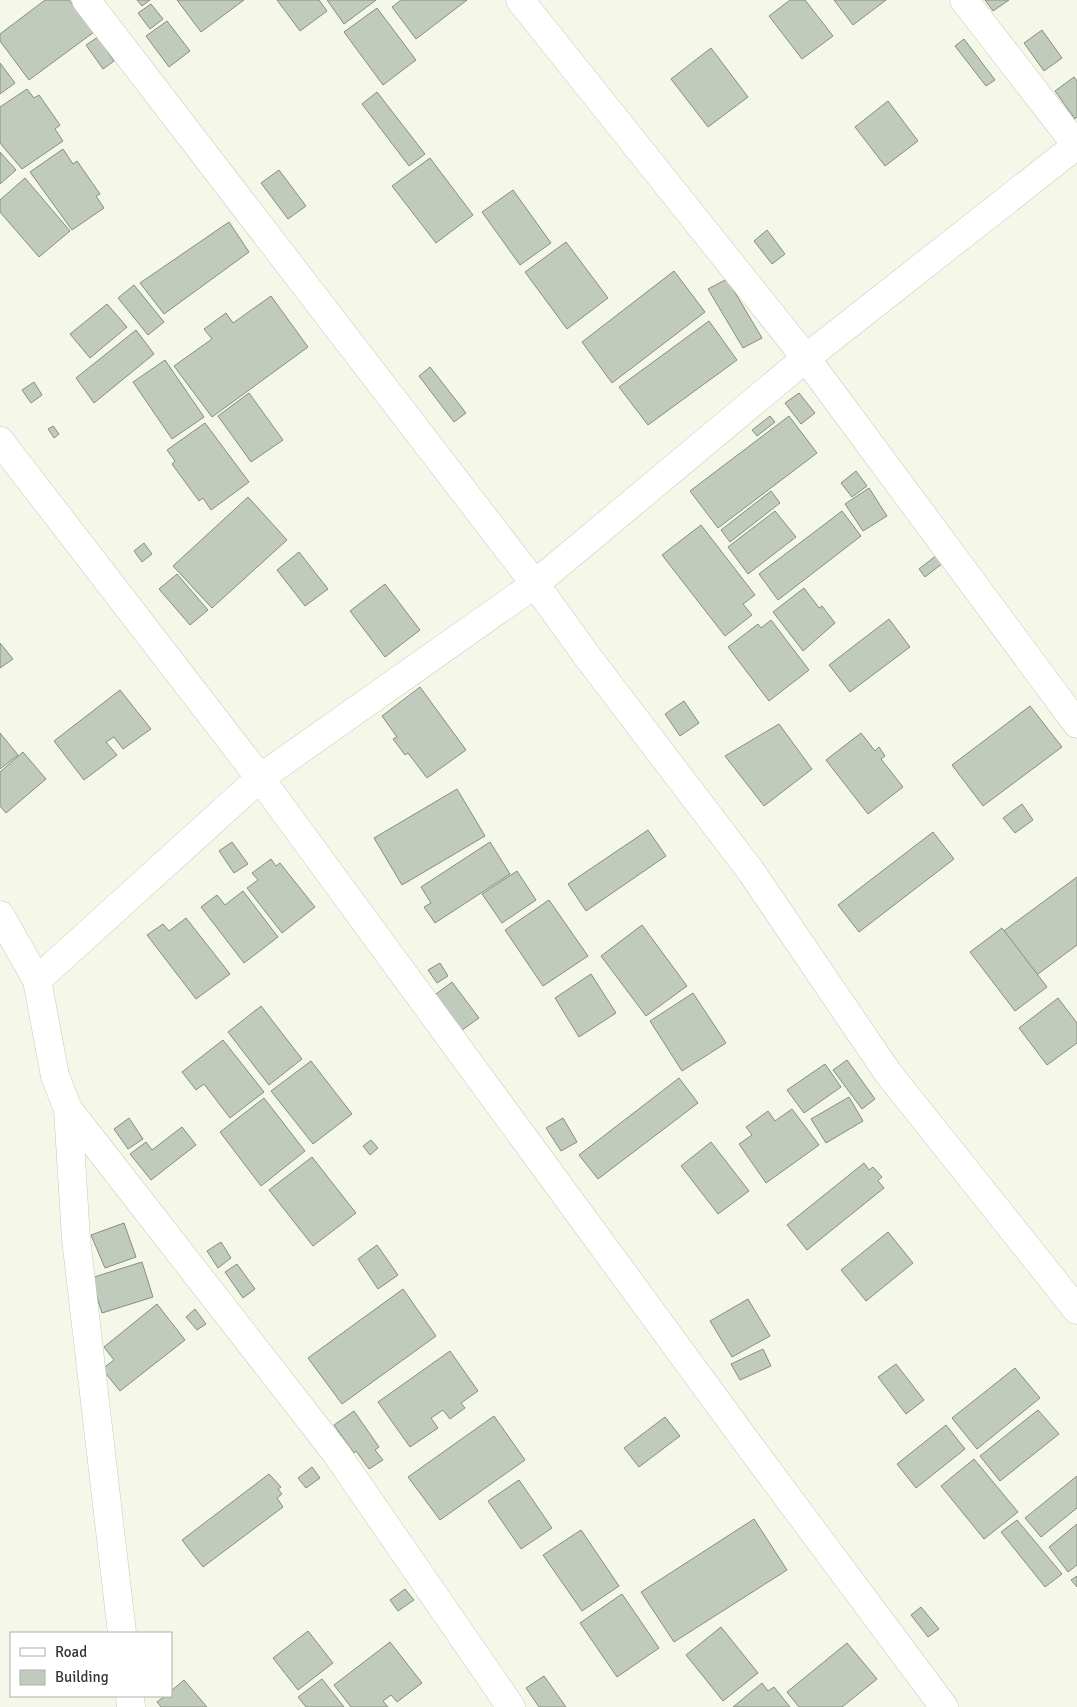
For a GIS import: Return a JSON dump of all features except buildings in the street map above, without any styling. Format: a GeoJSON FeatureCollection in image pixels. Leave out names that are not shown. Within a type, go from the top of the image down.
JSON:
{"type":"FeatureCollection","features":[{"type":"Feature","properties":{"kind":"street"},"geometry":{"type":"LineString","coordinates":[[86,0],[535,584],[587,656],[750,870],[888,1073],[1077,1310]]}},
{"type":"Feature","properties":{"kind":"street"},"geometry":{"type":"LineString","coordinates":[[520,0],[806,358],[1077,724]]}},
{"type":"Feature","properties":{"kind":"street"},"geometry":{"type":"LineString","coordinates":[[37,980],[260,778],[535,584],[806,358],[1077,146],[964,0]]}},
{"type":"Feature","properties":{"kind":"street"},"geometry":{"type":"LineString","coordinates":[[0,441],[260,778],[760,1460],[944,1707]]}},
{"type":"Feature","properties":{"kind":"street"},"geometry":{"type":"LineString","coordinates":[[0,915],[37,980],[55,1076],[68,1109],[336,1453],[511,1707]]}},
{"type":"Feature","properties":{"kind":"street"},"geometry":{"type":"LineString","coordinates":[[68,1109],[76,1239],[122,1632]]}}]}
